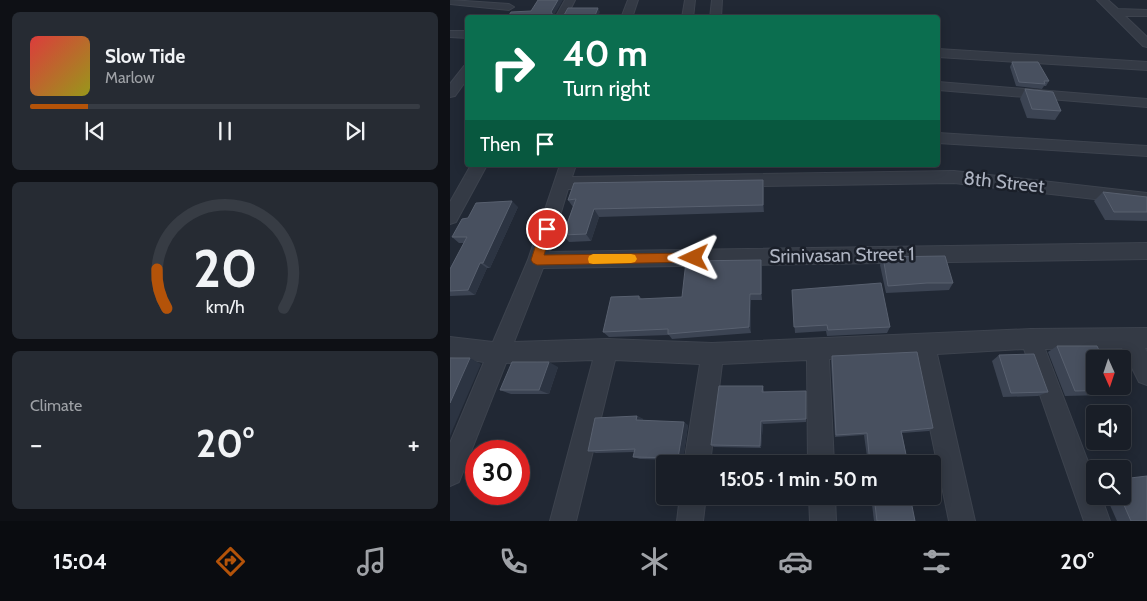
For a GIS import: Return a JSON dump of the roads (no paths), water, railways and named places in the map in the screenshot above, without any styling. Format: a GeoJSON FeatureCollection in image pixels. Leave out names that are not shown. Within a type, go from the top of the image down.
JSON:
{"type":"FeatureCollection","features":[{"type":"Feature","properties":{"kind":"street"},"geometry":{"type":"LineString","coordinates":[[562,15],[570,0]]}},
{"type":"Feature","properties":{"kind":"street"},"geometry":{"type":"LineString","coordinates":[[627,15],[633,0]]}},
{"type":"Feature","properties":{"kind":"street"},"geometry":{"type":"LineString","coordinates":[[688,15],[690,0]]}},
{"type":"Feature","properties":{"kind":"street"},"geometry":{"type":"LineString","coordinates":[[715,15],[717,0]]}},
{"type":"Feature","properties":{"kind":"street"},"geometry":{"type":"LineString","coordinates":[[1102,0],[1147,43]]}},
{"type":"Feature","properties":{"kind":"street"},"geometry":{"type":"LineString","coordinates":[[450,1],[512,4]]}},
{"type":"Feature","properties":{"kind":"street"},"geometry":{"type":"LineString","coordinates":[[504,15],[512,4]]}},
{"type":"Feature","properties":{"kind":"street"},"geometry":{"type":"LineString","coordinates":[[1113,12],[1147,13]]}},
{"type":"Feature","properties":{"kind":"street"},"geometry":{"type":"LineString","coordinates":[[450,34],[465,35]]}},
{"type":"Feature","properties":{"kind":"street"},"geometry":{"type":"LineString","coordinates":[[940,54],[1147,66]]}},
{"type":"Feature","properties":{"kind":"street"},"geometry":{"type":"LineString","coordinates":[[450,93],[460,74]]}},
{"type":"Feature","properties":{"kind":"street"},"geometry":{"type":"LineString","coordinates":[[940,86],[1147,103]]}},
{"type":"Feature","properties":{"kind":"street"},"geometry":{"type":"LineString","coordinates":[[940,138],[1147,151]]}},
{"type":"Feature","properties":{"kind":"street"},"geometry":{"type":"LineString","coordinates":[[450,217],[478,167]]}},
{"type":"Feature","properties":{"kind":"street"},"geometry":{"type":"LineString","coordinates":[[450,473],[537,260],[564,174]]}},
{"type":"Feature","properties":{"kind":"street","name":"8th Street"},"geometry":{"type":"LineString","coordinates":[[564,174],[954,177],[1147,199]]}},
{"type":"Feature","properties":{"kind":"street","name":"Srinivasan Street 1"},"geometry":{"type":"LineString","coordinates":[[537,260],[1147,251]]}},
{"type":"Feature","properties":{"kind":"street"},"geometry":{"type":"LineString","coordinates":[[450,347],[500,353],[607,349],[712,354],[1031,339],[1138,338],[1147,374]]}},
{"type":"Feature","properties":{"kind":"street"},"geometry":{"type":"LineString","coordinates":[[1031,339],[1097,521]]}},
{"type":"Feature","properties":{"kind":"street"},"geometry":{"type":"LineString","coordinates":[[924,344],[962,521]]}},
{"type":"Feature","properties":{"kind":"street"},"geometry":{"type":"LineString","coordinates":[[818,348],[821,455]]}},
{"type":"Feature","properties":{"kind":"street"},"geometry":{"type":"LineString","coordinates":[[562,521],[607,349]]}},
{"type":"Feature","properties":{"kind":"street"},"geometry":{"type":"LineString","coordinates":[[699,455],[712,354]]}},
{"type":"Feature","properties":{"kind":"street"},"geometry":{"type":"LineString","coordinates":[[690,521],[692,505]]}},
{"type":"Feature","properties":{"kind":"street"},"geometry":{"type":"LineString","coordinates":[[822,505],[823,521]]}}]}
